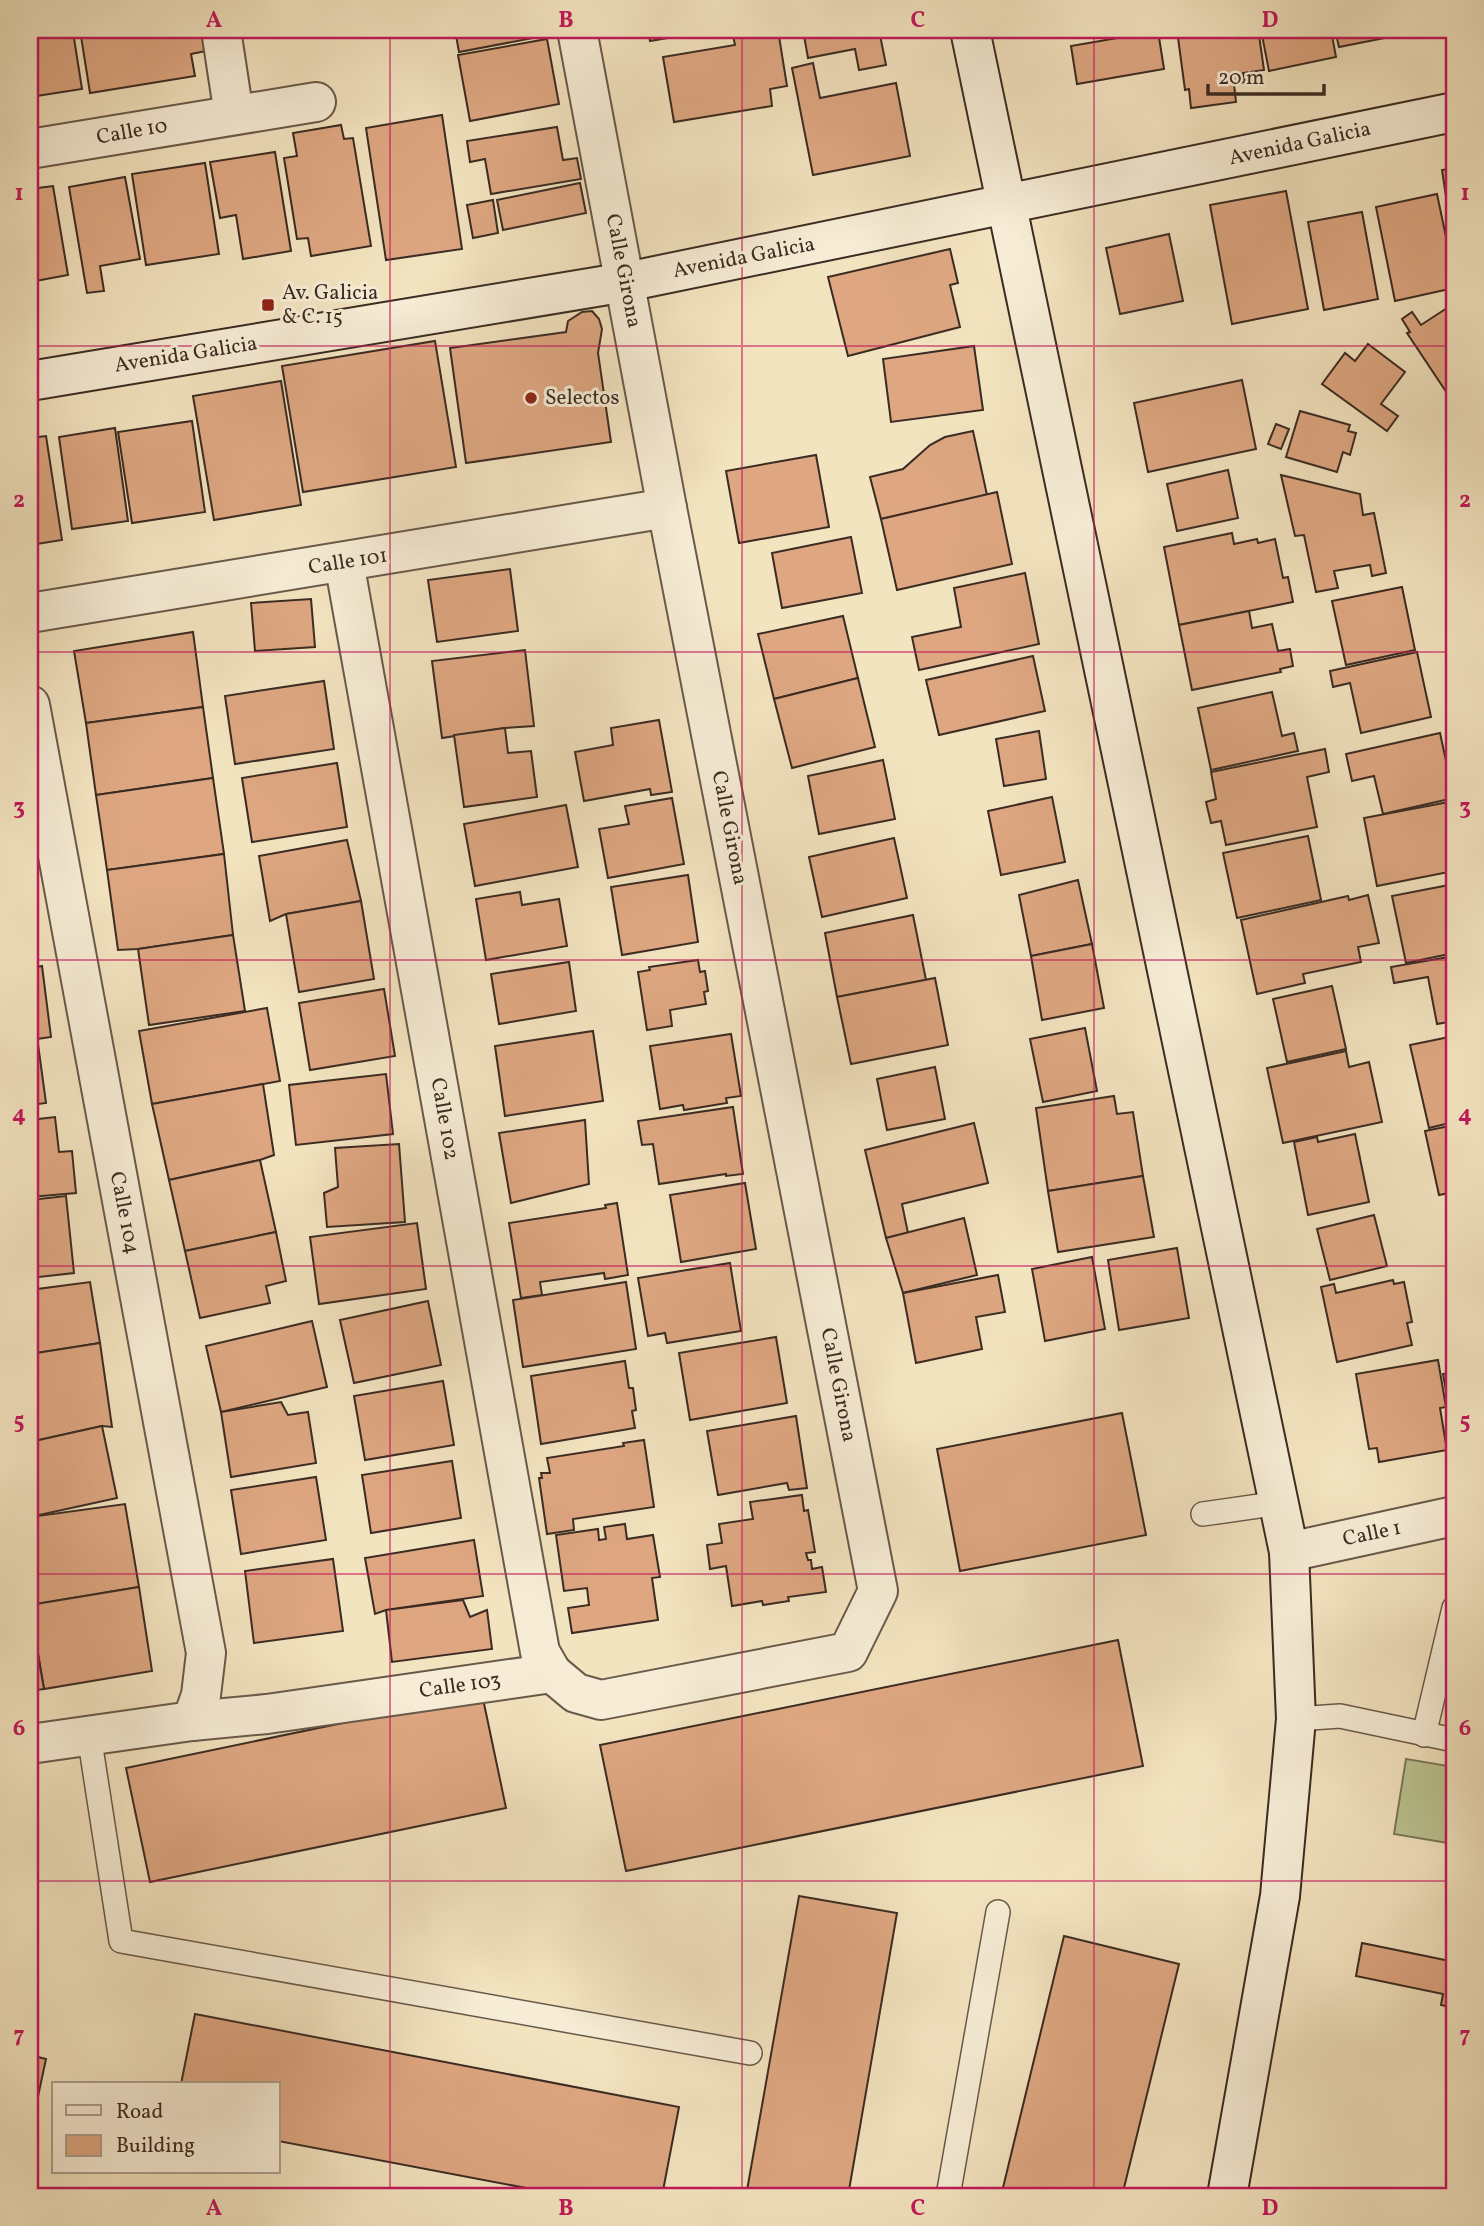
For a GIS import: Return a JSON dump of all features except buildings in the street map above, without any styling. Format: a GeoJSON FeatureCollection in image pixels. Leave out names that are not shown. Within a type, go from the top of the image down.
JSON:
{"type":"FeatureCollection","features":[{"type":"Feature","properties":{"kind":"street"},"geometry":{"type":"LineString","coordinates":[[221,30],[234,114]]}},
{"type":"Feature","properties":{"kind":"street","name":"Calle Girona"},"geometry":{"type":"LineString","coordinates":[[552,1673],[576,1693],[601,1700],[848,1652],[878,1591],[667,508],[577,30]]}},
{"type":"Feature","properties":{"kind":"street"},"geometry":{"type":"LineString","coordinates":[[970,30],[1289,1552],[1296,1719],[1280,1896],[1227,2196]]}},
{"type":"Feature","properties":{"kind":"street","name":"Calle 10"},"geometry":{"type":"LineString","coordinates":[[30,149],[316,102]]}},
{"type":"Feature","properties":{"kind":"street","name":"Avenida Galicia"},"geometry":{"type":"LineString","coordinates":[[30,381],[626,282],[1454,111]]}},
{"type":"Feature","properties":{"kind":"street","name":"Calle 101"},"geometry":{"type":"LineString","coordinates":[[30,613],[667,508]]}},
{"type":"Feature","properties":{"kind":"street","name":"Calle 102"},"geometry":{"type":"LineString","coordinates":[[344,562],[540,1652],[552,1673]]}},
{"type":"Feature","properties":{"kind":"street","name":"Calle 104"},"geometry":{"type":"LineString","coordinates":[[30,705],[206,1653],[201,1695],[192,1721]]}},
{"type":"Feature","properties":{"kind":"street","name":"Calle 1"},"geometry":{"type":"LineString","coordinates":[[1289,1552],[1454,1516]]}},
{"type":"Feature","properties":{"kind":"street","name":"Calle 103"},"geometry":{"type":"LineString","coordinates":[[30,1744],[192,1721],[267,1714],[552,1673]]}},
{"type":"Feature","properties":{"kind":"lane"},"geometry":{"type":"LineString","coordinates":[[1202,1514],[1279,1503]]}},
{"type":"Feature","properties":{"kind":"lane"},"geometry":{"type":"LineString","coordinates":[[1424,1735],[1454,1608]]}},
{"type":"Feature","properties":{"kind":"lane"},"geometry":{"type":"LineString","coordinates":[[1296,1719],[1340,1716],[1454,1740]]}},
{"type":"Feature","properties":{"kind":"lane"},"geometry":{"type":"LineString","coordinates":[[89,1735],[121,1941],[750,2053]]}},
{"type":"Feature","properties":{"kind":"lane"},"geometry":{"type":"LineString","coordinates":[[948,2196],[998,1912]]}},
{"type":"Feature","properties":{"kind":"green space"},"geometry":{"type":"Polygon","coordinates":[[[1406,1759],[1454,1767],[1454,1844],[1394,1834],[1406,1759]]]}},
{"type":"Feature","properties":{"kind":"place","name":"Av. Galicia & C. 15"},"geometry":{"type":"Point","coordinates":[268,305]}},
{"type":"Feature","properties":{"kind":"place","name":"Selectos"},"geometry":{"type":"Point","coordinates":[531,398]}}]}
